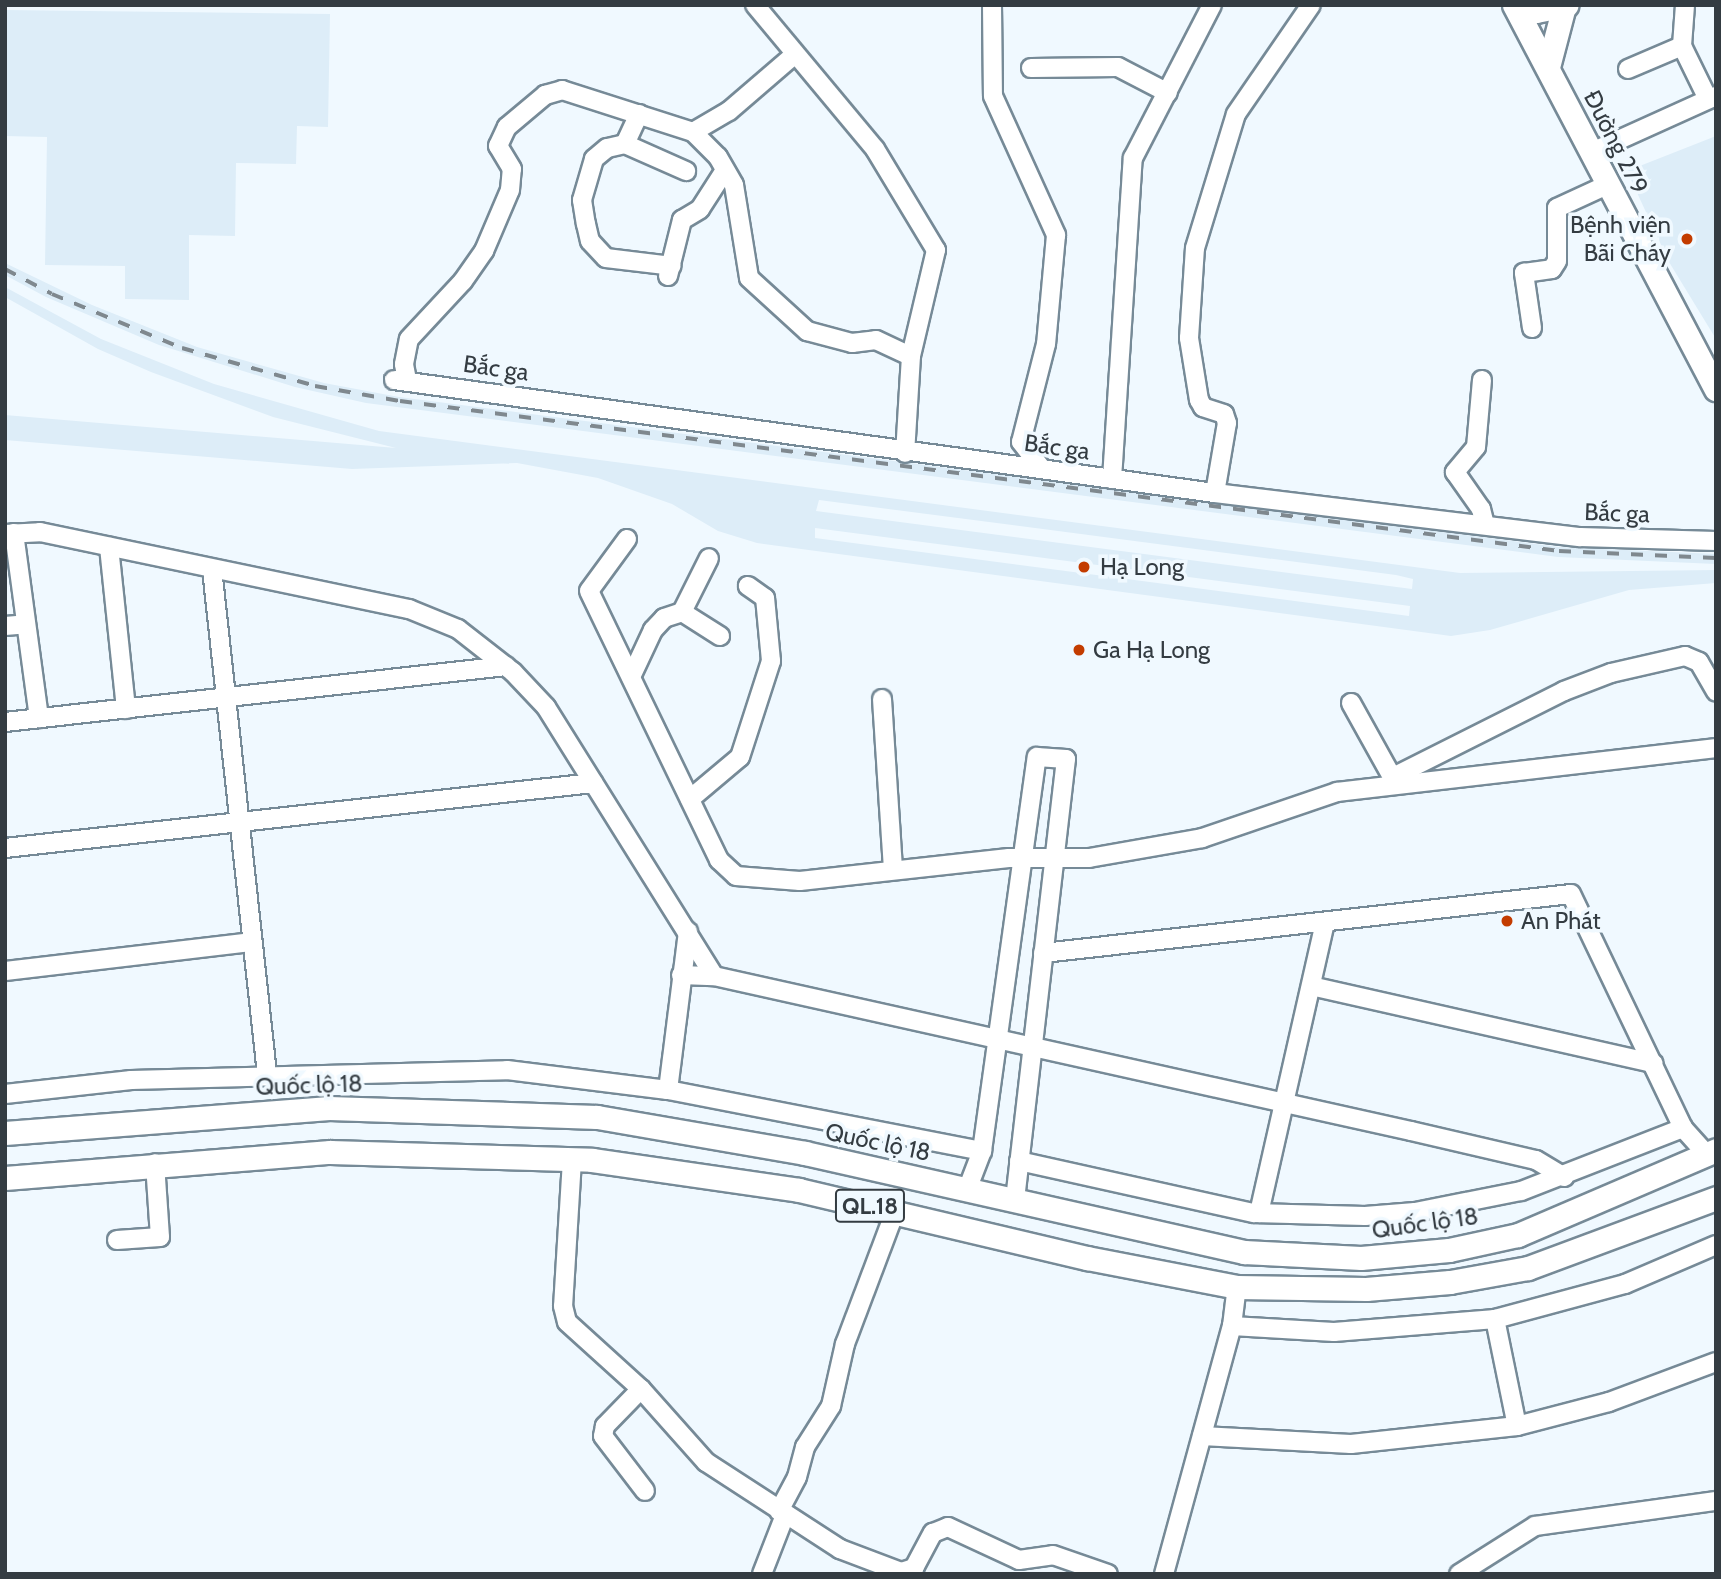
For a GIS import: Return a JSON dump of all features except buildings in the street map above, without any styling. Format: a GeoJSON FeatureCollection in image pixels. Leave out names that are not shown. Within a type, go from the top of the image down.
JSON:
{"type":"FeatureCollection","features":[{"type":"Feature","properties":{"kind":"main road","name":"Đường 279"},"geometry":{"type":"LineString","coordinates":[[1514,5],[1716,390]]}},
{"type":"Feature","properties":{"kind":"main road"},"geometry":{"type":"LineString","coordinates":[[1520,5],[1536,10],[1565,6],[1548,67]]}},
{"type":"Feature","properties":{"kind":"main road","name":"Quốc lộ 18"},"geometry":{"type":"LineString","coordinates":[[5,1133],[329,1108],[597,1117],[805,1153],[1244,1252],[1361,1258],[1449,1250],[1518,1234],[1711,1152]]}},
{"type":"Feature","properties":{"kind":"main road","name":"QL.18"},"geometry":{"type":"LineString","coordinates":[[5,1178],[155,1163],[330,1152],[572,1160],[799,1190],[1087,1258],[1237,1287],[1366,1289],[1450,1282],[1528,1268],[1716,1198]]}},
{"type":"Feature","properties":{"kind":"main road"},"geometry":{"type":"LineString","coordinates":[[959,1226],[967,1190]]}},
{"type":"Feature","properties":{"kind":"street"},"geometry":{"type":"LineString","coordinates":[[755,5],[875,149],[936,250],[911,356],[905,453]]}},
{"type":"Feature","properties":{"kind":"street"},"geometry":{"type":"LineString","coordinates":[[992,5],[993,96],[1056,234],[1046,344],[1021,442],[1041,468]]}},
{"type":"Feature","properties":{"kind":"street"},"geometry":{"type":"LineString","coordinates":[[1112,480],[1133,158],[1212,5]]}},
{"type":"Feature","properties":{"kind":"street"},"geometry":{"type":"LineString","coordinates":[[1215,493],[1227,418],[1203,407],[1199,400],[1189,338],[1195,248],[1236,114],[1311,5]]}},
{"type":"Feature","properties":{"kind":"street"},"geometry":{"type":"LineString","coordinates":[[1592,152],[1712,98],[1682,47],[1685,5]]}},
{"type":"Feature","properties":{"kind":"street"},"geometry":{"type":"LineString","coordinates":[[1628,69],[1682,47]]}},
{"type":"Feature","properties":{"kind":"street"},"geometry":{"type":"LineString","coordinates":[[693,132],[729,111],[794,55]]}},
{"type":"Feature","properties":{"kind":"street"},"geometry":{"type":"LineString","coordinates":[[1031,68],[1118,67],[1168,93]]}},
{"type":"Feature","properties":{"kind":"street","name":"Bắc ga"},"geometry":{"type":"LineString","coordinates":[[639,114],[562,90],[545,95],[507,127],[498,146],[512,169],[510,190],[484,251],[463,281],[410,339],[400,380],[905,453],[1041,468],[1215,493],[1580,537],[1716,541]]}},
{"type":"Feature","properties":{"kind":"street"},"geometry":{"type":"LineString","coordinates":[[625,144],[639,114],[693,132],[734,185],[750,278],[807,331],[852,344],[876,340],[911,356]]}},
{"type":"Feature","properties":{"kind":"street"},"geometry":{"type":"LineString","coordinates":[[686,172],[625,144],[607,148],[594,159],[582,200],[590,241],[606,258],[670,272],[682,220],[700,209],[725,170]]}},
{"type":"Feature","properties":{"kind":"street"},"geometry":{"type":"LineString","coordinates":[[1532,328],[1524,273],[1552,269],[1557,261],[1557,208],[1607,184]]}},
{"type":"Feature","properties":{"kind":"street"},"geometry":{"type":"LineString","coordinates":[[1482,380],[1476,447],[1455,472],[1481,509],[1485,526]]}},
{"type":"Feature","properties":{"kind":"street"},"geometry":{"type":"LineString","coordinates":[[39,718],[10,533],[40,532],[409,609],[458,629],[506,666],[546,707],[714,976]]}},
{"type":"Feature","properties":{"kind":"street"},"geometry":{"type":"LineString","coordinates":[[626,539],[589,591],[719,860],[736,876],[800,881],[1023,858],[1088,858],[1202,838],[1337,792],[1395,781],[1716,748]]}},
{"type":"Feature","properties":{"kind":"street"},"geometry":{"type":"LineString","coordinates":[[109,547],[126,709]]}},
{"type":"Feature","properties":{"kind":"street"},"geometry":{"type":"LineString","coordinates":[[631,677],[659,622],[682,612],[709,558]]}},
{"type":"Feature","properties":{"kind":"street"},"geometry":{"type":"LineString","coordinates":[[212,569],[267,1074]]}},
{"type":"Feature","properties":{"kind":"street"},"geometry":{"type":"LineString","coordinates":[[690,799],[740,757],[771,661],[765,598],[748,586]]}},
{"type":"Feature","properties":{"kind":"street"},"geometry":{"type":"LineString","coordinates":[[682,612],[720,636]]}},
{"type":"Feature","properties":{"kind":"street"},"geometry":{"type":"LineString","coordinates":[[5,626],[26,624]]}},
{"type":"Feature","properties":{"kind":"street"},"geometry":{"type":"LineString","coordinates":[[1395,781],[1564,691],[1611,673],[1685,656],[1699,662],[1716,691]]}},
{"type":"Feature","properties":{"kind":"street"},"geometry":{"type":"LineString","coordinates":[[5,722],[506,666]]}},
{"type":"Feature","properties":{"kind":"street"},"geometry":{"type":"LineString","coordinates":[[882,699],[893,870]]}},
{"type":"Feature","properties":{"kind":"street"},"geometry":{"type":"LineString","coordinates":[[1351,703],[1395,781]]}},
{"type":"Feature","properties":{"kind":"street"},"geometry":{"type":"LineString","coordinates":[[967,1190],[982,1151],[1037,757],[1066,759],[1015,1199]]}},
{"type":"Feature","properties":{"kind":"street"},"geometry":{"type":"LineString","coordinates":[[5,848],[593,783]]}},
{"type":"Feature","properties":{"kind":"street"},"geometry":{"type":"LineString","coordinates":[[1043,953],[1571,894],[1683,1128],[1711,1152]]}},
{"type":"Feature","properties":{"kind":"street"},"geometry":{"type":"LineString","coordinates":[[1259,1213],[1325,923]]}},
{"type":"Feature","properties":{"kind":"street"},"geometry":{"type":"LineString","coordinates":[[668,1090],[688,931]]}},
{"type":"Feature","properties":{"kind":"street"},"geometry":{"type":"LineString","coordinates":[[5,971],[252,942]]}},
{"type":"Feature","properties":{"kind":"street"},"geometry":{"type":"LineString","coordinates":[[681,975],[714,976],[1536,1160],[1564,1177]]}},
{"type":"Feature","properties":{"kind":"street"},"geometry":{"type":"LineString","coordinates":[[1311,986],[1653,1063]]}},
{"type":"Feature","properties":{"kind":"street"},"geometry":{"type":"LineString","coordinates":[[5,1094],[131,1080],[267,1074],[507,1070],[668,1090],[982,1151]]}},
{"type":"Feature","properties":{"kind":"street"},"geometry":{"type":"LineString","coordinates":[[1019,1161],[1259,1213],[1366,1216],[1415,1212],[1484,1200],[1564,1177],[1683,1128]]}},
{"type":"Feature","properties":{"kind":"street"},"geometry":{"type":"LineString","coordinates":[[572,1160],[564,1315],[572,1329],[641,1389],[706,1462],[840,1549],[901,1572],[914,1569],[933,1533],[948,1527],[1018,1560],[1053,1555],[1108,1574]]}},
{"type":"Feature","properties":{"kind":"street"},"geometry":{"type":"LineString","coordinates":[[117,1240],[160,1237],[155,1163]]}},
{"type":"Feature","properties":{"kind":"street"},"geometry":{"type":"LineString","coordinates":[[762,1574],[805,1447],[831,1406],[845,1344],[895,1212]]}},
{"type":"Feature","properties":{"kind":"street"},"geometry":{"type":"LineString","coordinates":[[1232,1326],[1334,1332],[1495,1319],[1625,1283],[1716,1245]]}},
{"type":"Feature","properties":{"kind":"street"},"geometry":{"type":"LineString","coordinates":[[1164,1574],[1232,1326],[1237,1287]]}},
{"type":"Feature","properties":{"kind":"street"},"geometry":{"type":"LineString","coordinates":[[1495,1319],[1517,1426]]}},
{"type":"Feature","properties":{"kind":"street"},"geometry":{"type":"LineString","coordinates":[[1202,1436],[1351,1444],[1517,1426],[1609,1402],[1716,1362]]}},
{"type":"Feature","properties":{"kind":"street"},"geometry":{"type":"LineString","coordinates":[[641,1389],[605,1426],[603,1436],[645,1491]]}},
{"type":"Feature","properties":{"kind":"street"},"geometry":{"type":"LineString","coordinates":[[1459,1574],[1535,1526],[1716,1501]]}},
{"type":"Feature","properties":{"kind":"shaded area"},"geometry":{"type":"Polygon","coordinates":[[[5,10],[330,14],[328,127],[297,126],[296,164],[236,163],[235,236],[189,235],[189,300],[125,299],[125,266],[45,265],[47,137],[5,136],[5,10]]]}},
{"type":"Feature","properties":{"kind":"shaded area","name":"Bệnh viện Bãi Cháy"},"geometry":{"type":"Polygon","coordinates":[[[1716,136],[1716,339],[1669,262],[1627,171],[1716,136]]]}},
{"type":"Feature","properties":{"kind":"shaded area"},"geometry":{"type":"Polygon","coordinates":[[[5,263],[92,305],[197,347],[324,383],[399,397],[1558,547],[1716,554],[1716,564],[1558,557],[366,403],[295,387],[159,345],[46,297],[5,275],[5,263]]]}},
{"type":"Feature","properties":{"kind":"shaded area"},"geometry":{"type":"Polygon","coordinates":[[[5,287],[101,339],[214,384],[379,431],[1460,573],[1716,570],[1716,583],[1629,590],[1490,630],[1451,636],[757,543],[718,531],[672,504],[598,478],[517,463],[352,469],[5,440],[5,415],[396,448],[273,417],[151,372],[98,349],[5,297],[5,287]],[[819,500],[816,511],[1412,589],[1413,579],[1396,575],[819,500]],[[815,528],[815,538],[1409,616],[1410,606],[815,528]]]}},
{"type":"Feature","properties":{"kind":"railway"},"geometry":{"type":"LineString","coordinates":[[5,269],[52,294],[182,348],[315,386],[400,401],[1559,551],[1716,558]]}},
{"type":"Feature","properties":{"kind":"place","name":"Bệnh viện Bãi Cháy"},"geometry":{"type":"Point","coordinates":[1687,239]}},
{"type":"Feature","properties":{"kind":"place","name":"Hạ Long"},"geometry":{"type":"Point","coordinates":[1084,567]}},
{"type":"Feature","properties":{"kind":"place","name":"Ga Hạ Long"},"geometry":{"type":"Point","coordinates":[1079,650]}},
{"type":"Feature","properties":{"kind":"place","name":"An Phát"},"geometry":{"type":"Point","coordinates":[1507,921]}}]}
